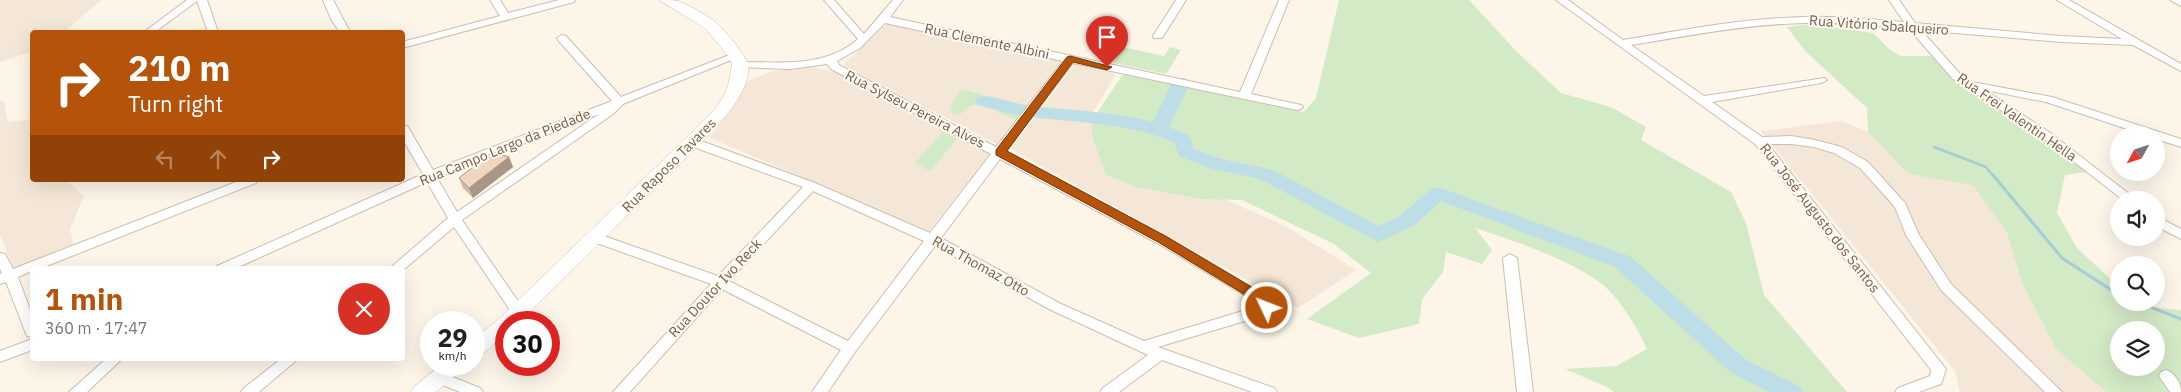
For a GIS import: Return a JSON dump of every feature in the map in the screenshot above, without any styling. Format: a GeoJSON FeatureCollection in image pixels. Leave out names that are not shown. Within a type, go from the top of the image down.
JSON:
{"type":"FeatureCollection","features":[{"type":"Feature","properties":{"kind":"main road"},"geometry":{"type":"LineString","coordinates":[[666,0],[711,26],[738,60]]}},
{"type":"Feature","properties":{"kind":"main road","name":"Rua Raposo Tavares"},"geometry":{"type":"LineString","coordinates":[[520,311],[721,112],[732,97],[736,86],[738,60]]}},
{"type":"Feature","properties":{"kind":"main road","name":"Rua Raposo Tavares"},"geometry":{"type":"LineString","coordinates":[[485,341],[495,333]]}},
{"type":"Feature","properties":{"kind":"main road"},"geometry":{"type":"LineString","coordinates":[[422,392],[442,376]]}},
{"type":"Feature","properties":{"kind":"street"},"geometry":{"type":"LineString","coordinates":[[151,30],[193,0]]}},
{"type":"Feature","properties":{"kind":"street"},"geometry":{"type":"LineString","coordinates":[[202,0],[213,30]]}},
{"type":"Feature","properties":{"kind":"street"},"geometry":{"type":"LineString","coordinates":[[328,0],[337,21],[344,30]]}},
{"type":"Feature","properties":{"kind":"street"},"geometry":{"type":"LineString","coordinates":[[495,0],[506,18]]}},
{"type":"Feature","properties":{"kind":"street"},"geometry":{"type":"LineString","coordinates":[[405,44],[570,0]]}},
{"type":"Feature","properties":{"kind":"street"},"geometry":{"type":"LineString","coordinates":[[829,0],[863,39]]}},
{"type":"Feature","properties":{"kind":"street"},"geometry":{"type":"LineString","coordinates":[[738,60],[813,64],[841,56],[863,39],[883,19],[898,0]]}},
{"type":"Feature","properties":{"kind":"street"},"geometry":{"type":"LineString","coordinates":[[1158,36],[1181,0]]}},
{"type":"Feature","properties":{"kind":"street"},"geometry":{"type":"LineString","coordinates":[[1244,96],[1284,0]]}},
{"type":"Feature","properties":{"kind":"street","name":"Rua José Augusto dos Santos"},"geometry":{"type":"LineString","coordinates":[[1561,0],[1759,141],[1939,369],[1936,380],[1903,392]]}},
{"type":"Feature","properties":{"kind":"street","name":"Rua Frei Valentin Hella"},"geometry":{"type":"LineString","coordinates":[[1894,0],[1913,27],[1950,70],[2045,134],[2119,191]]}},
{"type":"Feature","properties":{"kind":"street"},"geometry":{"type":"LineString","coordinates":[[2062,0],[2181,68]]}},
{"type":"Feature","properties":{"kind":"street"},"geometry":{"type":"LineString","coordinates":[[2175,0],[2181,3]]}},
{"type":"Feature","properties":{"kind":"street","name":"Rua Clemente Albini"},"geometry":{"type":"LineString","coordinates":[[883,19],[1297,108]]}},
{"type":"Feature","properties":{"kind":"street","name":"Rua Vitório Sbalqueiro"},"geometry":{"type":"LineString","coordinates":[[1622,43],[1792,21],[1832,20],[2060,39],[2137,42]]}},
{"type":"Feature","properties":{"kind":"street"},"geometry":{"type":"LineString","coordinates":[[400,266],[455,219],[609,112],[619,102],[562,38]]}},
{"type":"Feature","properties":{"kind":"street"},"geometry":{"type":"LineString","coordinates":[[2166,58],[2181,57]]}},
{"type":"Feature","properties":{"kind":"street","name":"Rua Sylseu Pereira Alves"},"geometry":{"type":"LineString","coordinates":[[830,59],[835,67],[1000,152],[1162,240],[1265,301],[1267,308],[1246,316],[1144,346]]}},
{"type":"Feature","properties":{"kind":"street"},"geometry":{"type":"LineString","coordinates":[[820,392],[850,348],[1070,59]]}},
{"type":"Feature","properties":{"kind":"street","name":"Rua Campo Largo da Piedade"},"geometry":{"type":"LineString","coordinates":[[229,266],[430,176],[619,102],[738,60]]}},
{"type":"Feature","properties":{"kind":"street"},"geometry":{"type":"LineString","coordinates":[[1703,100],[1821,80]]}},
{"type":"Feature","properties":{"kind":"street"},"geometry":{"type":"LineString","coordinates":[[1969,84],[2048,98],[2181,143]]}},
{"type":"Feature","properties":{"kind":"street"},"geometry":{"type":"LineString","coordinates":[[405,132],[506,311]]}},
{"type":"Feature","properties":{"kind":"street"},"geometry":{"type":"LineString","coordinates":[[1759,141],[1791,140],[1815,144],[1838,150],[1864,165],[1901,206],[1913,235],[1946,287],[2054,392]]}},
{"type":"Feature","properties":{"kind":"street","name":"Rua Thomaz Otto"},"geometry":{"type":"LineString","coordinates":[[692,142],[811,186],[934,240],[1054,306],[1160,354],[1269,392]]}},
{"type":"Feature","properties":{"kind":"street"},"geometry":{"type":"LineString","coordinates":[[31,266],[247,182]]}},
{"type":"Feature","properties":{"kind":"street","name":"Rua Doutor Ivo Reck"},"geometry":{"type":"LineString","coordinates":[[621,392],[720,282],[811,186]]}},
{"type":"Feature","properties":{"kind":"street"},"geometry":{"type":"LineString","coordinates":[[2165,225],[2181,234]]}},
{"type":"Feature","properties":{"kind":"street"},"geometry":{"type":"LineString","coordinates":[[596,238],[720,282],[850,348]]}},
{"type":"Feature","properties":{"kind":"street"},"geometry":{"type":"LineString","coordinates":[[0,257],[5,276],[30,328]]}},
{"type":"Feature","properties":{"kind":"street"},"geometry":{"type":"LineString","coordinates":[[1510,258],[1525,392]]}},
{"type":"Feature","properties":{"kind":"street"},"geometry":{"type":"LineString","coordinates":[[5,276],[30,266]]}},
{"type":"Feature","properties":{"kind":"street"},"geometry":{"type":"LineString","coordinates":[[0,358],[30,345]]}},
{"type":"Feature","properties":{"kind":"street"},"geometry":{"type":"LineString","coordinates":[[1108,392],[1160,354]]}},
{"type":"Feature","properties":{"kind":"street"},"geometry":{"type":"LineString","coordinates":[[77,392],[113,361]]}},
{"type":"Feature","properties":{"kind":"street"},"geometry":{"type":"LineString","coordinates":[[249,392],[289,361]]}},
{"type":"Feature","properties":{"kind":"street"},"geometry":{"type":"LineString","coordinates":[[454,376],[475,392]]}},
{"type":"Feature","properties":{"kind":"street"},"geometry":{"type":"LineString","coordinates":[[2166,376],[2178,392]]}},
{"type":"Feature","properties":{"kind":"shaded area"},"geometry":{"type":"Polygon","coordinates":[[[0,0],[101,0],[66,30],[30,30],[30,52],[0,62],[0,0]]]}},
{"type":"Feature","properties":{"kind":"shaded area"},"geometry":{"type":"Polygon","coordinates":[[[888,23],[1061,61],[999,145],[843,65],[888,23]]]}},
{"type":"Feature","properties":{"kind":"shaded area"},"geometry":{"type":"Polygon","coordinates":[[[1075,64],[1116,74],[1090,117],[1122,171],[1202,189],[1285,226],[1356,270],[1298,308],[1011,149],[1075,64]]]}},
{"type":"Feature","properties":{"kind":"shaded area"},"geometry":{"type":"Polygon","coordinates":[[[812,67],[835,72],[990,154],[929,231],[710,138],[744,83],[770,72],[812,67]]]}},
{"type":"Feature","properties":{"kind":"shaded area"},"geometry":{"type":"Polygon","coordinates":[[[0,100],[4,102],[8,122],[30,119],[30,182],[68,182],[84,196],[70,229],[74,247],[14,271],[0,234],[0,100]]]}},
{"type":"Feature","properties":{"kind":"shaded area"},"geometry":{"type":"Polygon","coordinates":[[[1842,121],[1868,132],[1908,174],[1973,184],[2007,233],[2022,283],[2056,349],[2106,392],[1960,392],[1955,371],[1761,131],[1842,121]]]}},
{"type":"Feature","properties":{"kind":"green space"},"geometry":{"type":"Polygon","coordinates":[[[1339,0],[1469,0],[1516,51],[1561,93],[1611,107],[1646,127],[1641,140],[1731,192],[1746,223],[1764,295],[1847,392],[1614,392],[1607,387],[1565,369],[1616,366],[1647,349],[1638,331],[1613,294],[1598,281],[1569,264],[1538,250],[1475,228],[1492,250],[1482,264],[1446,252],[1443,272],[1422,299],[1419,324],[1359,338],[1307,319],[1371,273],[1334,244],[1242,200],[1201,199],[1137,187],[1106,175],[1093,139],[1091,122],[1123,74],[1304,112],[1316,98],[1339,0]]]}},
{"type":"Feature","properties":{"kind":"green space"},"geometry":{"type":"Polygon","coordinates":[[[1812,24],[1873,33],[1890,50],[1901,56],[1931,56],[1953,79],[2040,134],[2087,172],[2065,175],[2057,213],[2077,248],[2110,279],[2110,311],[2165,311],[2165,308],[2181,310],[2181,392],[2106,392],[2056,349],[2022,283],[2007,233],[1973,185],[1908,174],[1868,132],[1867,108],[1805,51],[1787,27],[1812,24]]]}},
{"type":"Feature","properties":{"kind":"green space"},"geometry":{"type":"Polygon","coordinates":[[[1123,47],[1164,56],[1170,47],[1181,50],[1166,74],[1113,63],[1123,47]]]}},
{"type":"Feature","properties":{"kind":"green space"},"geometry":{"type":"Polygon","coordinates":[[[961,89],[987,96],[983,105],[971,105],[959,115],[952,114],[951,105],[961,89]]]}},
{"type":"Feature","properties":{"kind":"green space"},"geometry":{"type":"Polygon","coordinates":[[[1004,100],[1026,105],[1016,119],[996,112],[1004,100]]]}},
{"type":"Feature","properties":{"kind":"green space"},"geometry":{"type":"Polygon","coordinates":[[[943,131],[957,139],[930,171],[915,163],[943,131]]]}},
{"type":"Feature","properties":{"kind":"building"},"geometry":{"type":"Polygon","coordinates":[[[492,152],[509,157],[469,188],[459,178],[492,152]]]}},
{"type":"Feature","properties":{"kind":"waterway"},"geometry":{"type":"LineString","coordinates":[[1159,128],[1181,83]]}},
{"type":"Feature","properties":{"kind":"waterway"},"geometry":{"type":"LineString","coordinates":[[984,101],[1022,110],[1123,121],[1163,131],[1182,139],[1186,152],[1216,164],[1266,174],[1378,235],[1407,221],[1438,193],[1623,262],[1738,366],[1791,392]]}},
{"type":"Feature","properties":{"kind":"waterway"},"geometry":{"type":"LineString","coordinates":[[1934,147],[1986,167],[1994,177]]}},
{"type":"Feature","properties":{"kind":"waterway"},"geometry":{"type":"LineString","coordinates":[[1993,175],[2062,258],[2110,289]]}},
{"type":"Feature","properties":{"kind":"waterway"},"geometry":{"type":"LineString","coordinates":[[2161,311],[2181,319]]}},
{"type":"Feature","properties":{"kind":"route"},"geometry":{"type":"LineString","coordinates":[[1107,67],[1070,59],[1000,152],[1162,240],[1265,301],[1267,308]]}}]}
